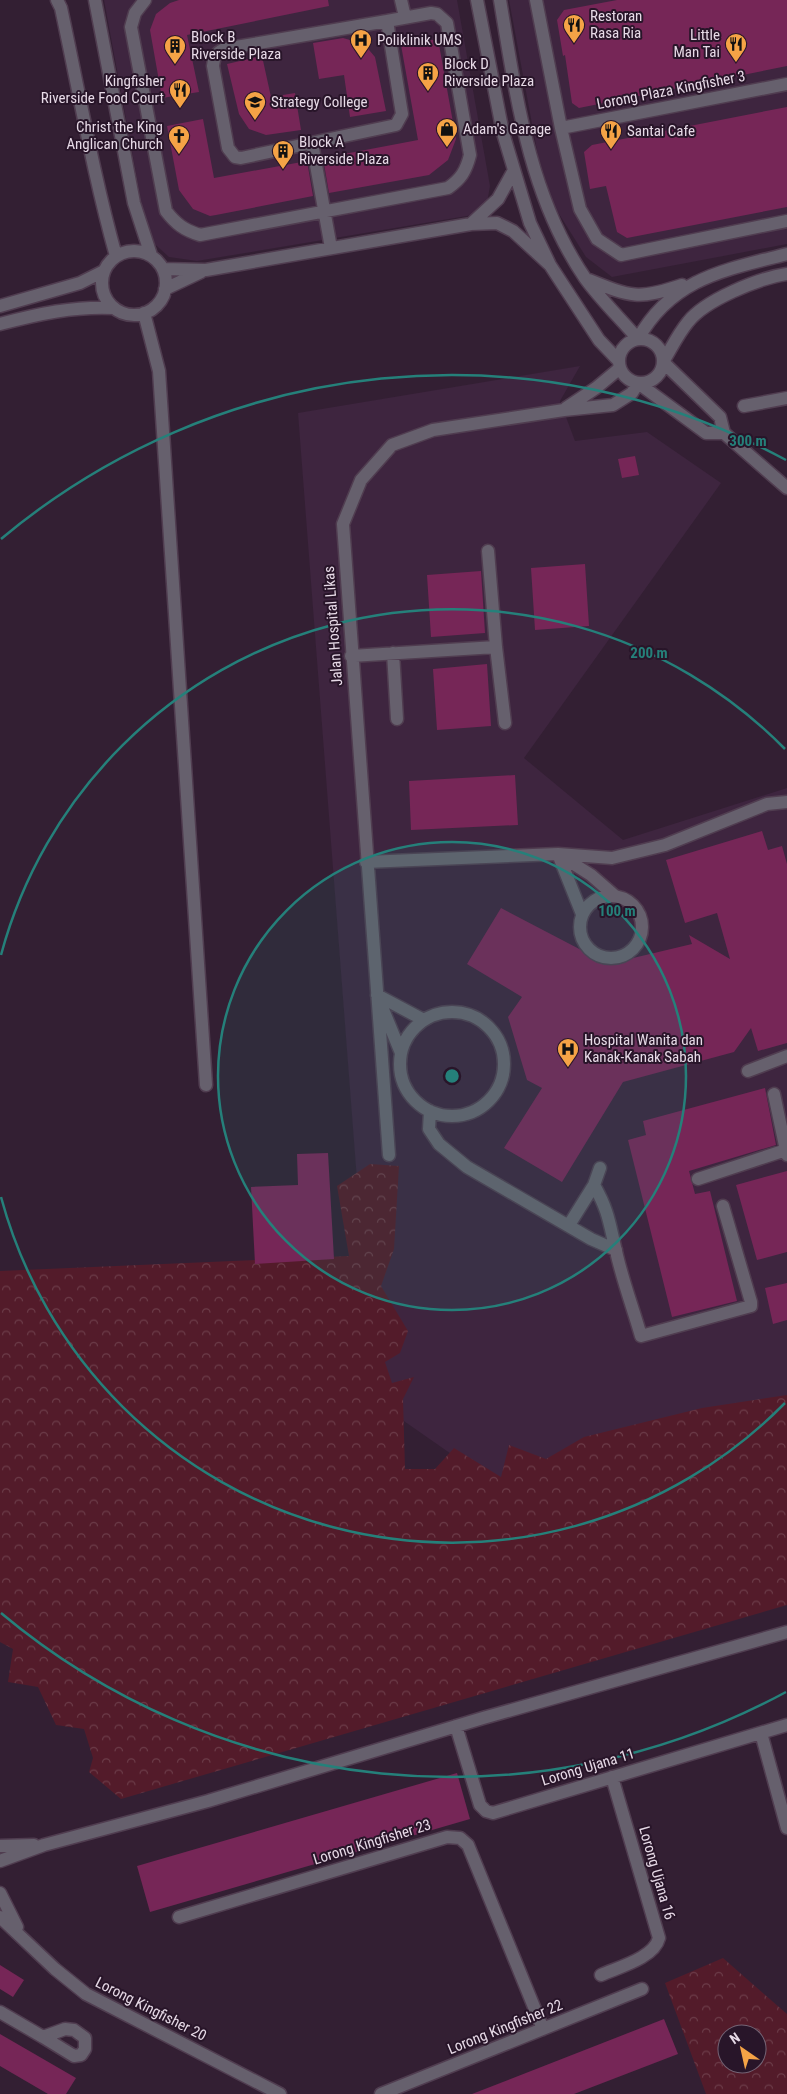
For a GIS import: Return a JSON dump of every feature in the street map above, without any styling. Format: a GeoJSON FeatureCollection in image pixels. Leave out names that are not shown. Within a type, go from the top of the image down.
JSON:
{"type":"FeatureCollection","features":[{"type":"Feature","properties":{"kind":"street"},"geometry":{"type":"LineString","coordinates":[[57,0],[61,8],[101,201],[116,256]]}},
{"type":"Feature","properties":{"kind":"street"},"geometry":{"type":"LineString","coordinates":[[95,0],[134,203],[151,255],[163,269],[165,290]]}},
{"type":"Feature","properties":{"kind":"street"},"geometry":{"type":"LineString","coordinates":[[145,0],[135,13],[130,27],[166,211],[174,222],[186,231],[200,235],[448,188],[459,180],[467,168],[470,155],[447,23],[438,14],[405,17],[387,20],[224,49],[214,59],[228,148],[231,153],[241,158],[390,128],[400,121],[402,114],[387,20]]}},
{"type":"Feature","properties":{"kind":"street"},"geometry":{"type":"LineString","coordinates":[[401,0],[405,17]]}},
{"type":"Feature","properties":{"kind":"street"},"geometry":{"type":"LineString","coordinates":[[477,0],[503,133],[513,172],[530,223],[550,265],[599,340],[619,364],[627,378],[638,383],[706,433],[724,434]]}},
{"type":"Feature","properties":{"kind":"street"},"geometry":{"type":"LineString","coordinates":[[500,0],[524,132],[537,181],[563,242],[586,279],[638,339]]}},
{"type":"Feature","properties":{"kind":"street"},"geometry":{"type":"LineString","coordinates":[[536,0],[561,128],[580,209],[597,239],[621,255],[787,220]]}},
{"type":"Feature","properties":{"kind":"street","name":"Lorong Plaza Kingfisher 3"},"geometry":{"type":"LineString","coordinates":[[561,128],[787,84]]}},
{"type":"Feature","properties":{"kind":"street"},"geometry":{"type":"LineString","coordinates":[[312,144],[332,248]]}},
{"type":"Feature","properties":{"kind":"street"},"geometry":{"type":"LineString","coordinates":[[470,224],[498,199],[513,172]]}},
{"type":"Feature","properties":{"kind":"street"},"geometry":{"type":"LineString","coordinates":[[163,269],[206,270],[470,224],[497,223],[513,231],[550,265]]}},
{"type":"Feature","properties":{"kind":"street"},"geometry":{"type":"LineString","coordinates":[[0,306],[80,283],[104,271],[116,256],[133,250],[151,255]]}},
{"type":"Feature","properties":{"kind":"street"},"geometry":{"type":"LineString","coordinates":[[586,279],[624,294],[646,296],[700,278],[787,254]]}},
{"type":"Feature","properties":{"kind":"street"},"geometry":{"type":"LineString","coordinates":[[104,271],[102,290],[106,300],[123,313],[134,315],[154,308],[165,290],[206,270]]}},
{"type":"Feature","properties":{"kind":"street"},"geometry":{"type":"LineString","coordinates":[[663,362],[689,321],[725,295],[775,276],[787,274]]}},
{"type":"Feature","properties":{"kind":"street"},"geometry":{"type":"LineString","coordinates":[[638,339],[650,317],[671,298],[700,278]]}},
{"type":"Feature","properties":{"kind":"street"},"geometry":{"type":"LineString","coordinates":[[0,324],[38,314],[80,308],[114,308]]}},
{"type":"Feature","properties":{"kind":"street"},"geometry":{"type":"LineString","coordinates":[[144,313],[159,371],[206,1085]]}},
{"type":"Feature","properties":{"kind":"street"},"geometry":{"type":"LineString","coordinates":[[564,410],[596,388],[619,364],[626,344],[638,339],[652,341],[663,356],[661,370],[654,379],[638,383]]}},
{"type":"Feature","properties":{"kind":"street"},"geometry":{"type":"LineString","coordinates":[[663,362],[720,417],[724,434],[787,488]]}},
{"type":"Feature","properties":{"kind":"street","name":"Jalan Hospital Likas"},"geometry":{"type":"LineString","coordinates":[[389,1155],[366,862],[343,524],[361,480],[392,445],[433,430],[564,410],[613,405],[632,393],[638,383]]}},
{"type":"Feature","properties":{"kind":"street"},"geometry":{"type":"LineString","coordinates":[[744,406],[787,398]]}},
{"type":"Feature","properties":{"kind":"street"},"geometry":{"type":"LineString","coordinates":[[488,551],[505,723]]}},
{"type":"Feature","properties":{"kind":"street"},"geometry":{"type":"LineString","coordinates":[[351,656],[496,647]]}},
{"type":"Feature","properties":{"kind":"street"},"geometry":{"type":"LineString","coordinates":[[393,653],[397,719]]}},
{"type":"Feature","properties":{"kind":"street"},"geometry":{"type":"LineString","coordinates":[[366,862],[558,854],[612,858],[665,844],[767,804],[787,802]]}},
{"type":"Feature","properties":{"kind":"street"},"geometry":{"type":"LineString","coordinates":[[558,854],[592,875],[614,896],[633,905],[640,914],[642,925],[636,944],[626,953],[613,958],[602,957],[590,950],[580,931],[582,914],[558,854]]}},
{"type":"Feature","properties":{"kind":"street"},"geometry":{"type":"LineString","coordinates":[[582,914],[591,904],[604,897],[614,896]]}},
{"type":"Feature","properties":{"kind":"street"},"geometry":{"type":"LineString","coordinates":[[377,995],[424,1020]]}},
{"type":"Feature","properties":{"kind":"street"},"geometry":{"type":"LineString","coordinates":[[377,995],[401,1053]]}},
{"type":"Feature","properties":{"kind":"street"},"geometry":{"type":"LineString","coordinates":[[456,1012],[474,1016],[487,1025],[503,1053],[504,1068],[500,1083],[488,1101],[470,1112],[451,1116],[430,1111],[416,1102],[406,1088],[401,1075],[401,1053],[408,1035],[424,1020],[438,1014],[456,1012]]}},
{"type":"Feature","properties":{"kind":"street"},"geometry":{"type":"LineString","coordinates":[[748,1072],[787,1056]]}},
{"type":"Feature","properties":{"kind":"street"},"geometry":{"type":"LineString","coordinates":[[698,1179],[786,1153],[774,1094]]}},
{"type":"Feature","properties":{"kind":"street"},"geometry":{"type":"LineString","coordinates":[[430,1111],[429,1129],[439,1144],[467,1167],[591,1239],[616,1250]]}},
{"type":"Feature","properties":{"kind":"street"},"geometry":{"type":"LineString","coordinates":[[569,1225],[594,1185],[600,1168]]}},
{"type":"Feature","properties":{"kind":"street"},"geometry":{"type":"LineString","coordinates":[[594,1185],[605,1204],[612,1225],[616,1250],[641,1336],[750,1306],[751,1302],[723,1206]]}},
{"type":"Feature","properties":{"kind":"street"},"geometry":{"type":"LineString","coordinates":[[0,1861],[44,1845],[208,1800],[456,1726],[787,1632]]}},
{"type":"Feature","properties":{"kind":"street","name":"Lorong Ujana 11"},"geometry":{"type":"LineString","coordinates":[[456,1726],[480,1805],[486,1811],[493,1813],[787,1725]]}},
{"type":"Feature","properties":{"kind":"street"},"geometry":{"type":"LineString","coordinates":[[761,1733],[787,1828]]}},
{"type":"Feature","properties":{"kind":"street","name":"Lorong Ujana 16"},"geometry":{"type":"LineString","coordinates":[[602,1975],[650,1953],[657,1946],[659,1938],[612,1777]]}},
{"type":"Feature","properties":{"kind":"street","name":"Lorong Kingfisher 23"},"geometry":{"type":"LineString","coordinates":[[179,1917],[447,1837],[460,1838],[468,1844],[543,2029]]}},
{"type":"Feature","properties":{"kind":"street"},"geometry":{"type":"LineString","coordinates":[[0,1846],[44,1845]]}},
{"type":"Feature","properties":{"kind":"street","name":"Lorong Kingfisher 20"},"geometry":{"type":"LineString","coordinates":[[0,1893],[20,1934]]}},
{"type":"Feature","properties":{"kind":"street","name":"Lorong Kingfisher 20"},"geometry":{"type":"LineString","coordinates":[[0,1917],[55,1969],[86,1994],[280,2094]]}},
{"type":"Feature","properties":{"kind":"street","name":"Lorong Kingfisher 22"},"geometry":{"type":"LineString","coordinates":[[381,2094],[642,1989]]}},
{"type":"Feature","properties":{"kind":"street"},"geometry":{"type":"LineString","coordinates":[[0,2012],[43,2037]]}},
{"type":"Feature","properties":{"kind":"shaded area"},"geometry":{"type":"Polygon","coordinates":[[[104,0],[457,0],[490,186],[487,203],[473,215],[197,261],[169,257],[148,238],[104,0]]]}},
{"type":"Feature","properties":{"kind":"shaded area"},"geometry":{"type":"Polygon","coordinates":[[[509,0],[787,0],[787,244],[612,277],[586,257],[554,206],[538,156],[509,0]]]}},
{"type":"Feature","properties":{"kind":"shaded area","name":"Hospital Wanita dan Kanak-Kanak Sabah"},"geometry":{"type":"Polygon","coordinates":[[[580,366],[560,401],[575,441],[647,432],[721,483],[524,758],[623,840],[787,788],[787,1397],[500,1488],[378,1403],[366,1297],[298,413],[580,366]]]}},
{"type":"Feature","properties":{"kind":"green space"},"geometry":{"type":"Polygon","coordinates":[[[370,1164],[399,1166],[394,1249],[381,1286],[408,1331],[400,1353],[385,1362],[392,1383],[414,1377],[403,1399],[405,1469],[435,1469],[454,1448],[501,1477],[509,1445],[546,1459],[584,1437],[702,1408],[787,1395],[787,1605],[121,1799],[89,1772],[93,1758],[84,1729],[56,1725],[38,1687],[8,1682],[13,1649],[0,1642],[0,1271],[349,1256],[337,1186],[370,1164]]]}},
{"type":"Feature","properties":{"kind":"green space"},"geometry":{"type":"Polygon","coordinates":[[[723,1958],[787,2014],[787,2094],[706,2094],[665,1983],[723,1958]]]}},
{"type":"Feature","properties":{"kind":"building","name":"Block B Riverside Plaza"},"geometry":{"type":"Polygon","coordinates":[[[179,0],[328,0],[329,6],[187,35],[199,92],[162,98],[150,30],[156,14],[170,3],[179,0]]]}},
{"type":"Feature","properties":{"kind":"building"},"geometry":{"type":"Polygon","coordinates":[[[617,0],[787,0],[787,66],[579,108],[572,103],[565,55],[563,56],[557,20],[564,10],[617,0]]]}},
{"type":"Feature","properties":{"kind":"building"},"geometry":{"type":"Polygon","coordinates":[[[343,38],[364,44],[375,57],[386,111],[350,117],[344,75],[319,79],[313,43],[343,38]]]}},
{"type":"Feature","properties":{"kind":"building","name":"Block D Riverside Plaza"},"geometry":{"type":"Polygon","coordinates":[[[438,39],[456,139],[448,160],[429,175],[329,193],[323,158],[418,140],[401,45],[438,39]]]}},
{"type":"Feature","properties":{"kind":"building"},"geometry":{"type":"Polygon","coordinates":[[[262,56],[271,97],[295,93],[301,130],[266,135],[249,129],[239,114],[227,64],[262,56]]]}},
{"type":"Feature","properties":{"kind":"building"},"geometry":{"type":"Polygon","coordinates":[[[787,107],[787,207],[627,238],[617,232],[606,186],[590,189],[584,152],[592,145],[787,107]]]}},
{"type":"Feature","properties":{"kind":"building","name":"Block A Riverside Plaza"},"geometry":{"type":"Polygon","coordinates":[[[203,119],[214,178],[307,161],[313,196],[210,216],[193,209],[179,190],[167,126],[203,119]]]}},
{"type":"Feature","properties":{"kind":"building"},"geometry":{"type":"Polygon","coordinates":[[[635,456],[639,475],[622,478],[618,459],[635,456]]]}},
{"type":"Feature","properties":{"kind":"building"},"geometry":{"type":"Polygon","coordinates":[[[585,564],[589,626],[535,630],[531,568],[585,564]]]}},
{"type":"Feature","properties":{"kind":"building"},"geometry":{"type":"Polygon","coordinates":[[[481,571],[485,633],[431,637],[427,575],[481,571]]]}},
{"type":"Feature","properties":{"kind":"building"},"geometry":{"type":"Polygon","coordinates":[[[487,664],[491,726],[437,730],[433,669],[487,664]]]}},
{"type":"Feature","properties":{"kind":"building"},"geometry":{"type":"Polygon","coordinates":[[[515,775],[518,825],[411,830],[409,781],[515,775]]]}},
{"type":"Feature","properties":{"kind":"building"},"geometry":{"type":"Polygon","coordinates":[[[762,831],[768,850],[782,846],[787,864],[787,1043],[758,1051],[751,1028],[734,1052],[623,1082],[562,1182],[504,1148],[542,1088],[527,1080],[508,1017],[522,997],[467,964],[501,908],[608,964],[692,944],[689,935],[730,959],[717,913],[685,923],[666,860],[762,831]]]}},
{"type":"Feature","properties":{"kind":"building"},"geometry":{"type":"Polygon","coordinates":[[[765,1088],[776,1145],[689,1171],[695,1194],[710,1191],[737,1301],[672,1317],[628,1140],[646,1135],[643,1121],[765,1088]]]}},
{"type":"Feature","properties":{"kind":"building"},"geometry":{"type":"Polygon","coordinates":[[[328,1153],[334,1259],[255,1264],[251,1187],[298,1185],[297,1154],[328,1153]]]}},
{"type":"Feature","properties":{"kind":"building"},"geometry":{"type":"Polygon","coordinates":[[[787,1171],[787,1252],[757,1260],[736,1185],[787,1171]]]}},
{"type":"Feature","properties":{"kind":"building"},"geometry":{"type":"Polygon","coordinates":[[[787,1283],[787,1320],[773,1324],[765,1288],[787,1283]]]}},
{"type":"Feature","properties":{"kind":"building"},"geometry":{"type":"Polygon","coordinates":[[[457,1773],[470,1819],[150,1912],[137,1866],[457,1773]]]}},
{"type":"Feature","properties":{"kind":"building"},"geometry":{"type":"Polygon","coordinates":[[[0,1965],[24,1980],[13,1997],[0,1989],[0,1965]]]}},
{"type":"Feature","properties":{"kind":"building"},"geometry":{"type":"Polygon","coordinates":[[[664,2019],[678,2054],[574,2094],[472,2094],[664,2019]]]}},
{"type":"Feature","properties":{"kind":"building"},"geometry":{"type":"Polygon","coordinates":[[[0,2034],[76,2078],[66,2094],[48,2094],[0,2066],[0,2034]]]}},
{"type":"Feature","properties":{"kind":"place","name":"Restoran Rasa Ria"},"geometry":{"type":"Point","coordinates":[574,44]}},
{"type":"Feature","properties":{"kind":"place","name":"Poliklinik UMS"},"geometry":{"type":"Point","coordinates":[361,59]}},
{"type":"Feature","properties":{"kind":"place","name":"Little Man Tai"},"geometry":{"type":"Point","coordinates":[736,63]}},
{"type":"Feature","properties":{"kind":"place","name":"Block B Riverside Plaza"},"geometry":{"type":"Point","coordinates":[175,65]}},
{"type":"Feature","properties":{"kind":"place","name":"Block D Riverside Plaza"},"geometry":{"type":"Point","coordinates":[428,92]}},
{"type":"Feature","properties":{"kind":"place","name":"Kingfisher Riverside Food Court"},"geometry":{"type":"Point","coordinates":[180,109]}},
{"type":"Feature","properties":{"kind":"place","name":"Strategy College"},"geometry":{"type":"Point","coordinates":[255,121]}},
{"type":"Feature","properties":{"kind":"place","name":"Adam's Garage"},"geometry":{"type":"Point","coordinates":[447,148]}},
{"type":"Feature","properties":{"kind":"place","name":"Santai Cafe"},"geometry":{"type":"Point","coordinates":[611,150]}},
{"type":"Feature","properties":{"kind":"place","name":"Christ the King Anglican Church"},"geometry":{"type":"Point","coordinates":[179,155]}},
{"type":"Feature","properties":{"kind":"place","name":"Block A Riverside Plaza"},"geometry":{"type":"Point","coordinates":[283,170]}},
{"type":"Feature","properties":{"kind":"place","name":"Hospital Wanita dan Kanak-Kanak Sabah"},"geometry":{"type":"Point","coordinates":[568,1068]}}]}
